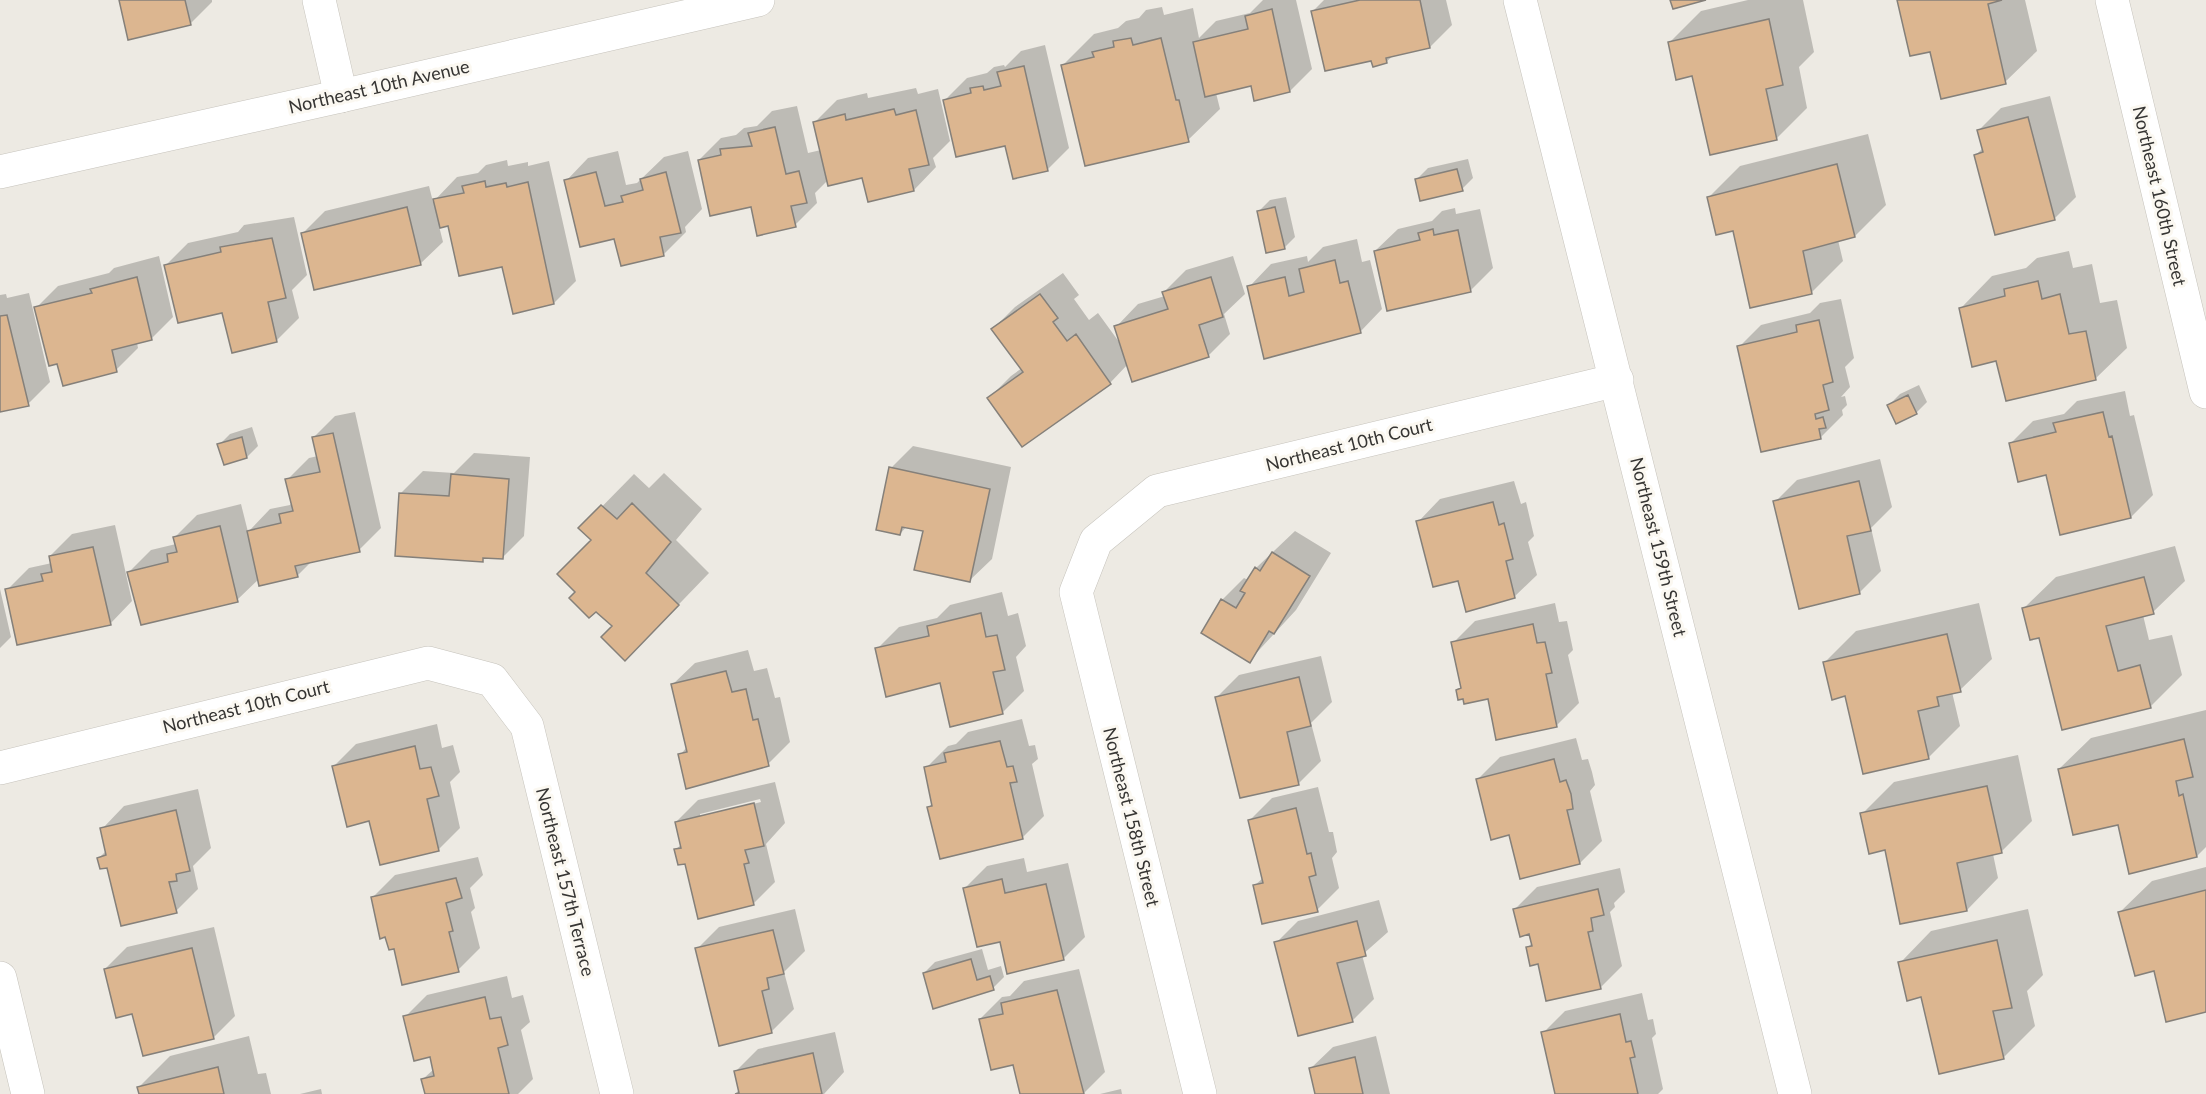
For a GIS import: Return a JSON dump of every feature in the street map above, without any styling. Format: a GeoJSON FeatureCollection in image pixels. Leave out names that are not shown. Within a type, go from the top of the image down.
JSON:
{"type":"FeatureCollection","features":[{"type":"Feature","properties":{"kind":"street"},"geometry":{"type":"LineString","coordinates":[[319,0],[341,96]]}},
{"type":"Feature","properties":{"kind":"street","name":"Northeast 10th Avenue"},"geometry":{"type":"LineString","coordinates":[[0,172],[758,0]]}},
{"type":"Feature","properties":{"kind":"street","name":"Northeast 159th Street"},"geometry":{"type":"LineString","coordinates":[[1520,0],[1795,1094]]}},
{"type":"Feature","properties":{"kind":"street","name":"Northeast 160th Street"},"geometry":{"type":"LineString","coordinates":[[2112,0],[2206,392]]}},
{"type":"Feature","properties":{"kind":"street","name":"Northeast 10th Court"},"geometry":{"type":"LineString","coordinates":[[1096,541],[1156,491],[1617,381]]}},
{"type":"Feature","properties":{"kind":"street","name":"Northeast 158th Street"},"geometry":{"type":"LineString","coordinates":[[1096,541],[1076,592],[1200,1094]]}},
{"type":"Feature","properties":{"kind":"street","name":"Northeast 10th Court"},"geometry":{"type":"LineString","coordinates":[[0,768],[429,663],[492,680]]}},
{"type":"Feature","properties":{"kind":"street","name":"Northeast 157th Terrace"},"geometry":{"type":"LineString","coordinates":[[492,680],[527,726],[617,1094]]}},
{"type":"Feature","properties":{"kind":"street"},"geometry":{"type":"LineString","coordinates":[[0,978],[28,1094]]}},
{"type":"Feature","properties":{"kind":"building"},"geometry":{"type":"Polygon","coordinates":[[[119,0],[185,0],[191,25],[128,40],[119,0]]]}},
{"type":"Feature","properties":{"kind":"building"},"geometry":{"type":"Polygon","coordinates":[[[1360,0],[1420,0],[1430,48],[1386,58],[1387,63],[1373,67],[1371,61],[1325,71],[1311,11],[1360,0]]]}},
{"type":"Feature","properties":{"kind":"building"},"geometry":{"type":"Polygon","coordinates":[[[1670,0],[1706,0],[1673,9],[1670,0]]]}},
{"type":"Feature","properties":{"kind":"building"},"geometry":{"type":"Polygon","coordinates":[[[1897,0],[2002,0],[1988,4],[2006,84],[1941,99],[1930,52],[1910,56],[1897,0]]]}},
{"type":"Feature","properties":{"kind":"building"},"geometry":{"type":"Polygon","coordinates":[[[1272,9],[1290,92],[1254,101],[1251,86],[1205,97],[1193,42],[1248,29],[1245,16],[1272,9]]]}},
{"type":"Feature","properties":{"kind":"building"},"geometry":{"type":"Polygon","coordinates":[[[1769,19],[1783,85],[1766,89],[1777,140],[1710,155],[1692,76],[1676,80],[1668,42],[1769,19]]]}},
{"type":"Feature","properties":{"kind":"building"},"geometry":{"type":"Polygon","coordinates":[[[1131,38],[1133,45],[1161,38],[1189,142],[1085,166],[1061,65],[1094,57],[1092,52],[1114,47],[1113,41],[1131,38]]]}},
{"type":"Feature","properties":{"kind":"building"},"geometry":{"type":"Polygon","coordinates":[[[1024,66],[1048,171],[1013,179],[1005,146],[956,157],[943,100],[971,93],[970,88],[983,86],[984,90],[1001,86],[997,72],[1024,66]]]}},
{"type":"Feature","properties":{"kind":"building"},"geometry":{"type":"Polygon","coordinates":[[[894,109],[896,115],[916,110],[929,165],[909,169],[914,191],[868,202],[862,178],[828,186],[813,122],[845,114],[846,120],[894,109]]]}},
{"type":"Feature","properties":{"kind":"building"},"geometry":{"type":"Polygon","coordinates":[[[2028,117],[2055,220],[1995,235],[1974,155],[1983,152],[1977,130],[2028,117]]]}},
{"type":"Feature","properties":{"kind":"building"},"geometry":{"type":"Polygon","coordinates":[[[775,127],[786,174],[799,171],[807,203],[791,206],[796,227],[757,236],[751,207],[710,216],[698,160],[721,155],[720,149],[752,146],[748,133],[775,127]]]}},
{"type":"Feature","properties":{"kind":"building"},"geometry":{"type":"Polygon","coordinates":[[[1837,164],[1855,237],[1803,251],[1812,294],[1750,308],[1733,231],[1716,235],[1707,197],[1837,164]]]}},
{"type":"Feature","properties":{"kind":"building"},"geometry":{"type":"Polygon","coordinates":[[[1457,169],[1463,191],[1420,201],[1415,179],[1457,169]]]}},
{"type":"Feature","properties":{"kind":"building"},"geometry":{"type":"Polygon","coordinates":[[[596,172],[605,206],[623,202],[621,196],[643,190],[640,179],[666,172],[681,233],[660,237],[664,256],[621,266],[614,239],[580,247],[564,180],[596,172]]]}},
{"type":"Feature","properties":{"kind":"building"},"geometry":{"type":"Polygon","coordinates":[[[485,181],[486,187],[506,183],[507,187],[528,182],[554,304],[513,314],[502,267],[459,276],[448,226],[440,228],[433,199],[464,193],[462,186],[485,181]]]}},
{"type":"Feature","properties":{"kind":"building"},"geometry":{"type":"Polygon","coordinates":[[[407,207],[421,265],[314,290],[301,233],[407,207]]]}},
{"type":"Feature","properties":{"kind":"building"},"geometry":{"type":"Polygon","coordinates":[[[1275,207],[1285,249],[1266,253],[1257,211],[1275,207]]]}},
{"type":"Feature","properties":{"kind":"building"},"geometry":{"type":"Polygon","coordinates":[[[1433,229],[1434,235],[1458,230],[1471,292],[1387,311],[1374,251],[1420,240],[1418,233],[1433,229]]]}},
{"type":"Feature","properties":{"kind":"building"},"geometry":{"type":"Polygon","coordinates":[[[272,238],[286,298],[268,302],[277,342],[232,353],[222,313],[178,323],[164,265],[221,252],[220,247],[272,238]]]}},
{"type":"Feature","properties":{"kind":"building"},"geometry":{"type":"Polygon","coordinates":[[[1335,260],[1340,283],[1348,281],[1361,333],[1264,359],[1247,286],[1285,277],[1289,296],[1304,292],[1299,269],[1335,260]]]}},
{"type":"Feature","properties":{"kind":"building"},"geometry":{"type":"Polygon","coordinates":[[[137,277],[152,340],[112,350],[117,372],[63,386],[57,364],[49,366],[34,307],[92,293],[90,289],[137,277]]]}},
{"type":"Feature","properties":{"kind":"building"},"geometry":{"type":"Polygon","coordinates":[[[1211,277],[1223,317],[1199,325],[1209,357],[1132,382],[1114,326],[1168,309],[1162,292],[1211,277]]]}},
{"type":"Feature","properties":{"kind":"building"},"geometry":{"type":"Polygon","coordinates":[[[2038,281],[2042,299],[2060,294],[2069,334],[2086,331],[2096,380],[2006,401],[1996,361],[1972,367],[1959,308],[2005,296],[2004,289],[2038,281]]]}},
{"type":"Feature","properties":{"kind":"building"},"geometry":{"type":"Polygon","coordinates":[[[1040,294],[1058,318],[1053,322],[1067,341],[1076,334],[1111,384],[1022,447],[987,398],[1023,372],[991,329],[1040,294]]]}},
{"type":"Feature","properties":{"kind":"building"},"geometry":{"type":"Polygon","coordinates":[[[7,315],[29,406],[0,412],[0,316],[7,315]]]}},
{"type":"Feature","properties":{"kind":"building"},"geometry":{"type":"Polygon","coordinates":[[[1819,320],[1833,382],[1823,385],[1829,410],[1815,414],[1816,419],[1823,417],[1826,428],[1819,429],[1821,439],[1761,452],[1737,346],[1797,332],[1796,325],[1819,320]]]}},
{"type":"Feature","properties":{"kind":"building"},"geometry":{"type":"Polygon","coordinates":[[[1908,395],[1917,414],[1896,424],[1887,405],[1908,395]]]}},
{"type":"Feature","properties":{"kind":"building"},"geometry":{"type":"Polygon","coordinates":[[[2103,412],[2109,437],[2112,436],[2131,518],[2060,535],[2046,475],[2018,482],[2009,443],[2056,432],[2053,423],[2103,412]]]}},
{"type":"Feature","properties":{"kind":"building"},"geometry":{"type":"Polygon","coordinates":[[[333,433],[360,552],[295,566],[298,577],[259,586],[247,531],[281,523],[279,514],[293,511],[285,479],[320,472],[312,437],[333,433]]]}},
{"type":"Feature","properties":{"kind":"building"},"geometry":{"type":"Polygon","coordinates":[[[242,437],[247,458],[224,465],[217,444],[242,437]]]}},
{"type":"Feature","properties":{"kind":"building"},"geometry":{"type":"Polygon","coordinates":[[[889,467],[990,489],[970,582],[914,570],[923,531],[902,527],[900,535],[876,530],[889,467]]]}},
{"type":"Feature","properties":{"kind":"building"},"geometry":{"type":"Polygon","coordinates":[[[451,474],[509,479],[503,559],[483,558],[483,562],[395,556],[399,493],[449,496],[451,474]]]}},
{"type":"Feature","properties":{"kind":"building"},"geometry":{"type":"Polygon","coordinates":[[[1859,481],[1871,531],[1847,536],[1860,594],[1799,609],[1773,501],[1859,481]]]}},
{"type":"Feature","properties":{"kind":"building"},"geometry":{"type":"Polygon","coordinates":[[[1493,502],[1499,525],[1504,523],[1513,559],[1506,561],[1515,598],[1466,612],[1458,581],[1433,587],[1416,521],[1493,502]]]}},
{"type":"Feature","properties":{"kind":"building"},"geometry":{"type":"Polygon","coordinates":[[[632,503],[671,542],[646,573],[679,605],[625,661],[601,637],[612,626],[596,612],[589,618],[569,598],[575,592],[557,574],[591,540],[578,528],[601,505],[617,519],[632,503]]]}},
{"type":"Feature","properties":{"kind":"building"},"geometry":{"type":"Polygon","coordinates":[[[220,526],[238,602],[141,625],[127,572],[168,562],[167,554],[177,552],[173,537],[220,526]]]}},
{"type":"Feature","properties":{"kind":"building"},"geometry":{"type":"Polygon","coordinates":[[[93,547],[111,625],[17,645],[5,589],[43,581],[41,574],[52,572],[49,556],[93,547]]]}},
{"type":"Feature","properties":{"kind":"building"},"geometry":{"type":"Polygon","coordinates":[[[1272,552],[1310,576],[1274,634],[1269,631],[1250,663],[1201,633],[1221,599],[1236,608],[1245,593],[1240,591],[1255,567],[1260,571],[1272,552]]]}},
{"type":"Feature","properties":{"kind":"building"},"geometry":{"type":"Polygon","coordinates":[[[2144,577],[2154,614],[2106,626],[2118,671],[2140,665],[2151,708],[2062,730],[2039,638],[2030,640],[2022,608],[2144,577]]]}},
{"type":"Feature","properties":{"kind":"building"},"geometry":{"type":"Polygon","coordinates":[[[981,613],[986,637],[997,635],[1005,670],[993,672],[1003,714],[950,727],[940,683],[886,697],[875,648],[929,636],[927,626],[981,613]]]}},
{"type":"Feature","properties":{"kind":"building"},"geometry":{"type":"Polygon","coordinates":[[[1533,624],[1537,643],[1545,642],[1552,673],[1546,674],[1557,727],[1496,740],[1488,699],[1464,704],[1463,699],[1458,700],[1456,690],[1461,688],[1451,642],[1533,624]]]}},
{"type":"Feature","properties":{"kind":"building"},"geometry":{"type":"Polygon","coordinates":[[[1947,634],[1961,692],[1937,697],[1939,706],[1918,711],[1929,759],[1863,774],[1845,696],[1832,700],[1823,662],[1947,634]]]}},
{"type":"Feature","properties":{"kind":"building"},"geometry":{"type":"Polygon","coordinates":[[[726,671],[732,692],[746,689],[753,720],[758,719],[769,766],[686,789],[678,754],[687,752],[671,684],[726,671]]]}},
{"type":"Feature","properties":{"kind":"building"},"geometry":{"type":"Polygon","coordinates":[[[1299,677],[1311,726],[1287,732],[1299,785],[1240,798],[1215,697],[1299,677]]]}},
{"type":"Feature","properties":{"kind":"building"},"geometry":{"type":"Polygon","coordinates":[[[2184,739],[2193,777],[2176,781],[2179,796],[2183,794],[2197,857],[2129,874],[2118,825],[2073,835],[2058,769],[2184,739]]]}},
{"type":"Feature","properties":{"kind":"building"},"geometry":{"type":"Polygon","coordinates":[[[1000,741],[1007,767],[1013,766],[1017,782],[1010,783],[1023,839],[940,859],[927,807],[932,806],[924,767],[946,762],[944,753],[1000,741]]]}},
{"type":"Feature","properties":{"kind":"building"},"geometry":{"type":"Polygon","coordinates":[[[415,746],[420,769],[431,767],[439,796],[427,799],[439,851],[380,865],[369,821],[347,827],[332,766],[415,746]]]}},
{"type":"Feature","properties":{"kind":"building"},"geometry":{"type":"Polygon","coordinates":[[[1554,759],[1560,782],[1566,780],[1571,794],[1573,809],[1567,810],[1580,864],[1520,879],[1509,835],[1491,840],[1476,779],[1554,759]]]}},
{"type":"Feature","properties":{"kind":"building"},"geometry":{"type":"Polygon","coordinates":[[[1987,786],[2002,853],[1957,863],[1967,911],[1900,924],[1885,850],[1869,854],[1860,813],[1987,786]]]}},
{"type":"Feature","properties":{"kind":"building"},"geometry":{"type":"Polygon","coordinates":[[[754,803],[764,846],[745,850],[749,863],[744,864],[754,905],[698,919],[685,864],[678,865],[674,849],[681,848],[675,822],[754,803]]]}},
{"type":"Feature","properties":{"kind":"building"},"geometry":{"type":"Polygon","coordinates":[[[1296,808],[1307,854],[1311,853],[1316,875],[1309,877],[1318,912],[1262,924],[1253,885],[1263,883],[1248,820],[1296,808]]]}},
{"type":"Feature","properties":{"kind":"building"},"geometry":{"type":"Polygon","coordinates":[[[176,810],[190,871],[176,874],[177,881],[169,882],[177,913],[121,926],[107,868],[100,869],[97,858],[106,855],[100,828],[176,810]]]}},
{"type":"Feature","properties":{"kind":"building"},"geometry":{"type":"Polygon","coordinates":[[[456,878],[462,898],[446,903],[453,931],[449,932],[459,972],[402,985],[394,949],[389,950],[385,937],[380,939],[371,897],[456,878]]]}},
{"type":"Feature","properties":{"kind":"building"},"geometry":{"type":"Polygon","coordinates":[[[1002,879],[1005,893],[1046,884],[1064,960],[1007,974],[1000,942],[977,947],[963,888],[1002,879]]]}},
{"type":"Feature","properties":{"kind":"building"},"geometry":{"type":"Polygon","coordinates":[[[1598,889],[1604,915],[1591,918],[1593,931],[1588,932],[1601,989],[1546,1001],[1538,964],[1530,966],[1526,947],[1532,946],[1529,934],[1520,937],[1513,909],[1598,889]]]}},
{"type":"Feature","properties":{"kind":"building"},"geometry":{"type":"Polygon","coordinates":[[[2206,890],[2206,1012],[2166,1022],[2154,971],[2135,976],[2118,912],[2206,890]]]}},
{"type":"Feature","properties":{"kind":"building"},"geometry":{"type":"Polygon","coordinates":[[[1357,921],[1366,956],[1337,963],[1353,1022],[1298,1036],[1274,942],[1357,921]]]}},
{"type":"Feature","properties":{"kind":"building"},"geometry":{"type":"Polygon","coordinates":[[[773,930],[784,974],[767,978],[769,989],[762,991],[772,1033],[719,1046],[695,948],[773,930]]]}},
{"type":"Feature","properties":{"kind":"building"},"geometry":{"type":"Polygon","coordinates":[[[1997,940],[2012,1008],[1993,1011],[2004,1059],[1939,1074],[1921,997],[1907,1001],[1898,962],[1997,940]]]}},
{"type":"Feature","properties":{"kind":"building"},"geometry":{"type":"Polygon","coordinates":[[[192,948],[214,1039],[143,1056],[132,1014],[116,1018],[104,969],[192,948]]]}},
{"type":"Feature","properties":{"kind":"building"},"geometry":{"type":"Polygon","coordinates":[[[971,959],[977,980],[990,976],[994,990],[933,1009],[923,973],[971,959]]]}},
{"type":"Feature","properties":{"kind":"building"},"geometry":{"type":"Polygon","coordinates":[[[1057,990],[1084,1094],[1020,1094],[1013,1065],[991,1070],[979,1019],[1003,1014],[1001,1003],[1057,990]]]}},
{"type":"Feature","properties":{"kind":"building"},"geometry":{"type":"Polygon","coordinates":[[[485,997],[490,1019],[501,1017],[508,1045],[498,1048],[509,1094],[425,1094],[421,1079],[434,1076],[430,1057],[414,1061],[403,1016],[485,997]]]}},
{"type":"Feature","properties":{"kind":"building"},"geometry":{"type":"Polygon","coordinates":[[[1620,1014],[1626,1042],[1631,1041],[1635,1057],[1630,1058],[1638,1094],[1555,1094],[1541,1032],[1620,1014]]]}},
{"type":"Feature","properties":{"kind":"building"},"geometry":{"type":"Polygon","coordinates":[[[813,1053],[822,1094],[735,1094],[739,1093],[734,1071],[813,1053]]]}},
{"type":"Feature","properties":{"kind":"building"},"geometry":{"type":"Polygon","coordinates":[[[1355,1057],[1363,1094],[1315,1094],[1309,1068],[1355,1057]]]}},
{"type":"Feature","properties":{"kind":"building"},"geometry":{"type":"Polygon","coordinates":[[[218,1067],[224,1094],[139,1094],[137,1087],[218,1067]]]}}]}
